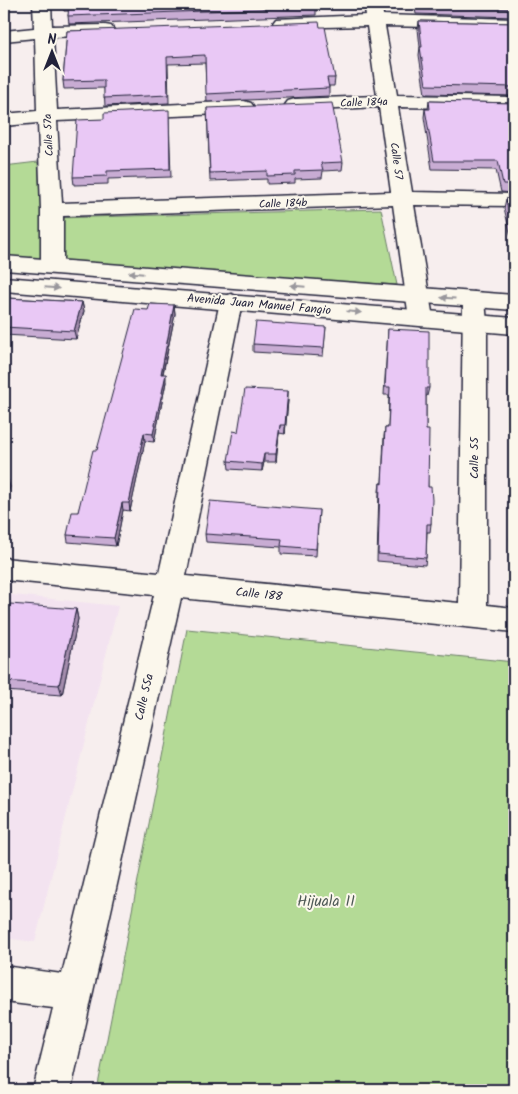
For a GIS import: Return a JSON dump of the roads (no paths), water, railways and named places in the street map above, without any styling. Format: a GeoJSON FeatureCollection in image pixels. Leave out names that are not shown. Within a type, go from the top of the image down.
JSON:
{"type":"FeatureCollection","features":[{"type":"Feature","properties":{"kind":"street","name":"Calle 57a"},"geometry":{"type":"LineString","coordinates":[[42,4],[52,210],[52,266]]}},
{"type":"Feature","properties":{"kind":"street"},"geometry":{"type":"LineString","coordinates":[[268,24],[374,12],[514,24]]}},
{"type":"Feature","properties":{"kind":"street","name":"Calle 57"},"geometry":{"type":"LineString","coordinates":[[374,12],[421,318]]}},
{"type":"Feature","properties":{"kind":"street"},"geometry":{"type":"LineString","coordinates":[[4,36],[44,32],[122,29]]}},
{"type":"Feature","properties":{"kind":"street","name":"Calle 184a"},"geometry":{"type":"LineString","coordinates":[[280,106],[388,101],[514,103]]}},
{"type":"Feature","properties":{"kind":"street"},"geometry":{"type":"LineString","coordinates":[[4,120],[46,116],[261,106]]}},
{"type":"Feature","properties":{"kind":"street","name":"Calle 184b"},"geometry":{"type":"LineString","coordinates":[[52,210],[402,198],[514,200]]}},
{"type":"Feature","properties":{"kind":"street","name":"Avenida Juan Manuel Fangio"},"geometry":{"type":"LineString","coordinates":[[4,263],[417,296],[475,311],[514,326]]}},
{"type":"Feature","properties":{"kind":"street","name":"Avenida Juan Manuel Fangio"},"geometry":{"type":"LineString","coordinates":[[4,284],[421,318],[475,311],[514,303]]}},
{"type":"Feature","properties":{"kind":"street","name":"Calle 55a"},"geometry":{"type":"LineString","coordinates":[[52,1090],[170,586],[230,302]]}},
{"type":"Feature","properties":{"kind":"street","name":"Calle 55"},"geometry":{"type":"LineString","coordinates":[[473,616],[475,311]]}},
{"type":"Feature","properties":{"kind":"street","name":"Calle 188"},"geometry":{"type":"LineString","coordinates":[[4,569],[514,620]]}},
{"type":"Feature","properties":{"kind":"street"},"geometry":{"type":"LineString","coordinates":[[4,984],[74,993]]}},
{"type":"Feature","properties":{"kind":"park label","name":"Hijuala II"},"geometry":{"type":"Point","coordinates":[326,901]}}]}
